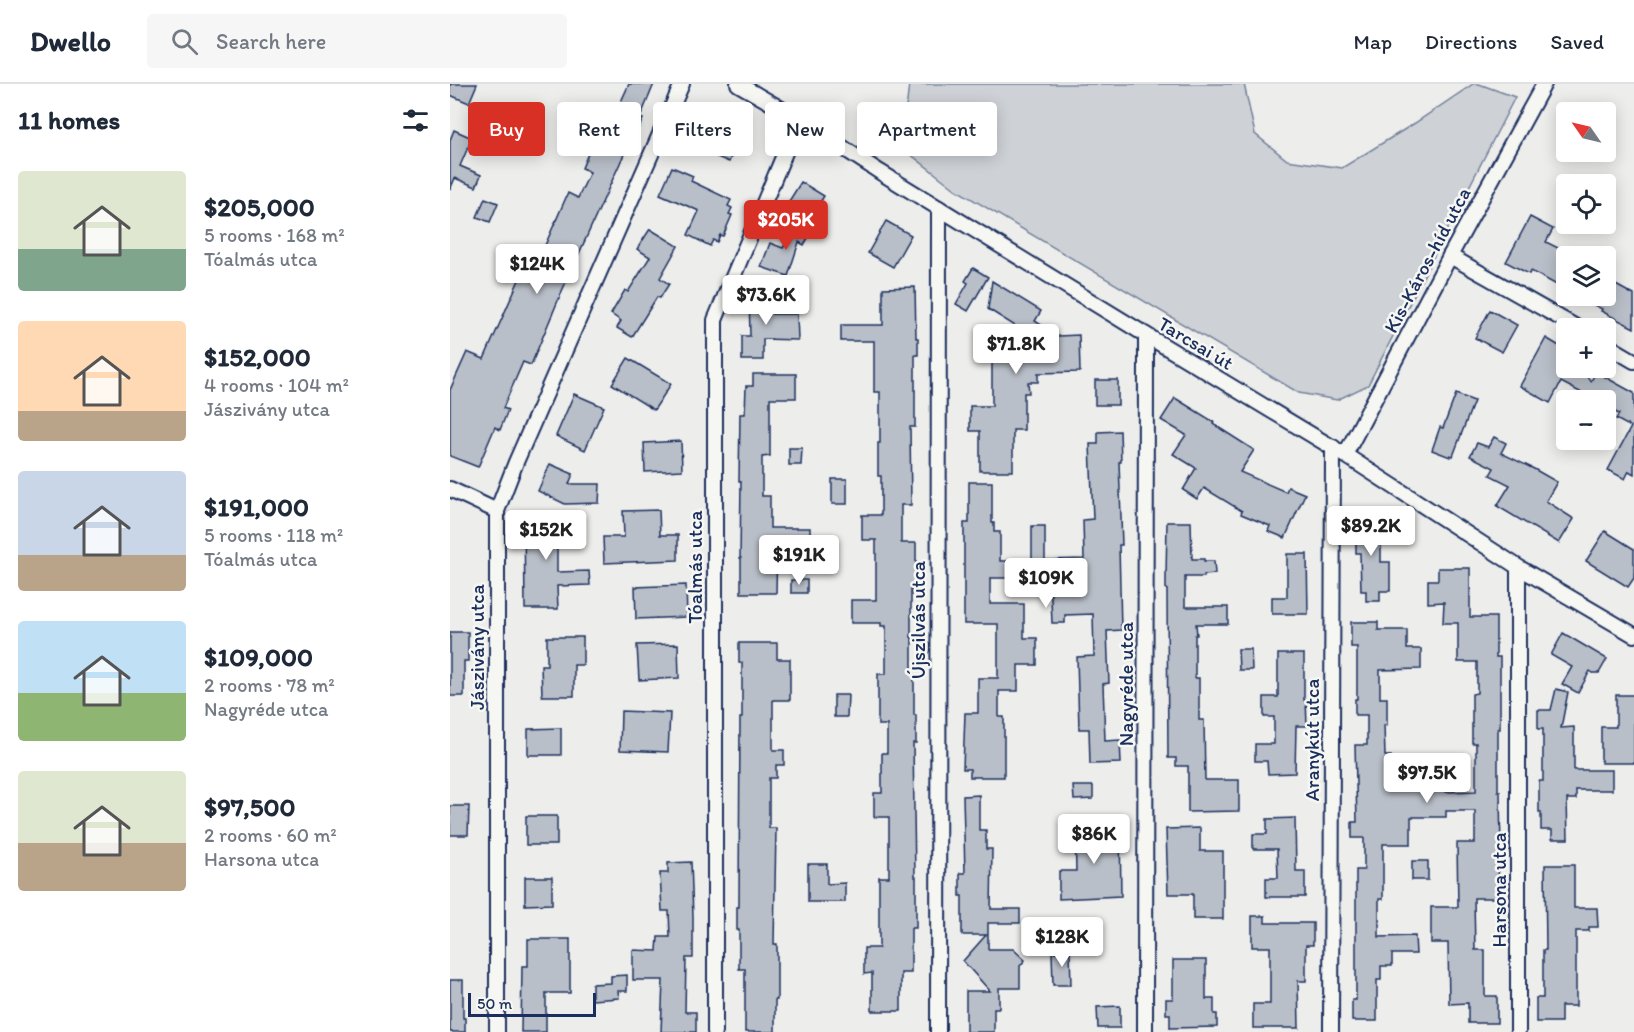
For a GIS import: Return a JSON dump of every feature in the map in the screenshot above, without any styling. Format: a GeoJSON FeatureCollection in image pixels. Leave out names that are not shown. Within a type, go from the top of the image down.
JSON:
{"type":"FeatureCollection","features":[{"type":"Feature","properties":{"kind":"street","name":"Jászivány utca"},"geometry":{"type":"LineString","coordinates":[[497,1032],[497,511],[516,462],[682,84]]}},
{"type":"Feature","properties":{"kind":"street","name":"Tarcsai út"},"geometry":{"type":"LineString","coordinates":[[738,84],[769,102]]}},
{"type":"Feature","properties":{"kind":"street","name":"Kis-Káros-híd utca"},"geometry":{"type":"LineString","coordinates":[[1345,455],[1544,84]]}},
{"type":"Feature","properties":{"kind":"street","name":"Tarcsai út"},"geometry":{"type":"LineString","coordinates":[[845,148],[1146,335],[1333,447],[1518,567],[1634,635]]}},
{"type":"Feature","properties":{"kind":"street","name":"Tóalmás utca"},"geometry":{"type":"LineString","coordinates":[[715,1032],[715,320],[784,156]]}},
{"type":"Feature","properties":{"kind":"street","name":"Újszilvás utca"},"geometry":{"type":"LineString","coordinates":[[938,1032],[939,208]]}},
{"type":"Feature","properties":{"kind":"street"},"geometry":{"type":"LineString","coordinates":[[1450,256],[1560,318]]}},
{"type":"Feature","properties":{"kind":"street","name":"Nagyréde utca"},"geometry":{"type":"LineString","coordinates":[[1145,1032],[1146,335]]}},
{"type":"Feature","properties":{"kind":"street"},"geometry":{"type":"LineString","coordinates":[[1616,350],[1634,361]]}},
{"type":"Feature","properties":{"kind":"street","name":"Aranykút utca"},"geometry":{"type":"LineString","coordinates":[[1331,1032],[1333,447]]}},
{"type":"Feature","properties":{"kind":"street"},"geometry":{"type":"LineString","coordinates":[[450,489],[497,511]]}},
{"type":"Feature","properties":{"kind":"street","name":"Harsona utca"},"geometry":{"type":"LineString","coordinates":[[1518,567],[1518,1032]]}},
{"type":"Feature","properties":{"kind":"shaded area"},"geometry":{"type":"Polygon","coordinates":[[[909,84],[1244,84],[1255,134],[1287,160],[1342,168],[1473,84],[1515,97],[1368,385],[1337,400],[1299,393],[955,189],[913,156],[997,156],[997,102],[907,102],[909,84]]]}},
{"type":"Feature","properties":{"kind":"building"},"geometry":{"type":"Polygon","coordinates":[[[450,84],[477,84],[469,102],[450,95],[450,84]]]}},
{"type":"Feature","properties":{"kind":"building"},"geometry":{"type":"Polygon","coordinates":[[[629,84],[654,84],[641,116],[641,102],[621,102],[629,84]]]}},
{"type":"Feature","properties":{"kind":"building"},"geometry":{"type":"Polygon","coordinates":[[[454,130],[468,136],[468,147],[460,166],[481,175],[476,187],[455,178],[450,190],[450,140],[454,130]]]}},
{"type":"Feature","properties":{"kind":"building"},"geometry":{"type":"Polygon","coordinates":[[[587,156],[623,156],[531,365],[523,362],[503,408],[508,410],[500,430],[495,427],[478,467],[450,456],[450,390],[467,352],[484,359],[530,255],[539,259],[568,193],[578,198],[590,172],[582,168],[587,156]]]}},
{"type":"Feature","properties":{"kind":"building"},"geometry":{"type":"Polygon","coordinates":[[[715,156],[731,156],[729,162],[715,156]]]}},
{"type":"Feature","properties":{"kind":"building"},"geometry":{"type":"Polygon","coordinates":[[[672,167],[693,176],[691,181],[731,200],[728,206],[732,208],[729,214],[732,215],[723,236],[720,235],[717,242],[713,240],[710,246],[688,235],[699,211],[660,194],[672,167]]]}},
{"type":"Feature","properties":{"kind":"building"},"geometry":{"type":"Polygon","coordinates":[[[801,182],[824,196],[809,220],[786,206],[801,182]]]}},
{"type":"Feature","properties":{"kind":"building"},"geometry":{"type":"Polygon","coordinates":[[[485,198],[498,203],[490,222],[477,217],[485,198]]]}},
{"type":"Feature","properties":{"kind":"building"},"geometry":{"type":"Polygon","coordinates":[[[1530,217],[1553,229],[1546,242],[1556,247],[1556,285],[1531,271],[1529,274],[1506,262],[1530,217]]]}},
{"type":"Feature","properties":{"kind":"building"},"geometry":{"type":"Polygon","coordinates":[[[801,218],[806,221],[803,229],[811,233],[804,245],[799,242],[788,276],[761,267],[770,243],[783,248],[801,218]]]}},
{"type":"Feature","properties":{"kind":"building"},"geometry":{"type":"Polygon","coordinates":[[[886,221],[911,235],[893,267],[868,253],[886,221]]]}},
{"type":"Feature","properties":{"kind":"building"},"geometry":{"type":"Polygon","coordinates":[[[650,229],[678,246],[660,278],[669,284],[660,298],[657,297],[632,337],[617,328],[621,321],[611,314],[625,290],[628,292],[650,257],[637,249],[650,229]]]}},
{"type":"Feature","properties":{"kind":"building"},"geometry":{"type":"Polygon","coordinates":[[[973,268],[988,277],[968,311],[956,304],[968,283],[965,281],[973,268]]]}},
{"type":"Feature","properties":{"kind":"building"},"geometry":{"type":"Polygon","coordinates":[[[992,281],[1041,311],[1035,321],[1058,336],[1079,335],[1080,372],[1038,373],[1038,382],[1028,382],[1029,393],[1024,393],[1024,430],[1013,430],[1013,471],[980,471],[980,431],[970,431],[970,406],[992,406],[992,350],[982,348],[984,333],[1039,341],[988,309],[992,281]]]}},
{"type":"Feature","properties":{"kind":"building"},"geometry":{"type":"Polygon","coordinates":[[[1616,285],[1634,295],[1634,328],[1601,311],[1602,309],[1596,306],[1616,306],[1616,285]]]}},
{"type":"Feature","properties":{"kind":"building"},"geometry":{"type":"Polygon","coordinates":[[[915,287],[918,355],[915,355],[915,427],[910,427],[911,505],[901,505],[901,543],[916,543],[916,586],[911,586],[911,637],[914,715],[916,715],[916,743],[913,743],[916,928],[911,928],[911,973],[901,973],[901,1011],[872,1011],[872,973],[864,974],[864,948],[879,948],[879,877],[889,877],[889,817],[874,817],[874,793],[882,793],[882,753],[887,753],[887,725],[878,725],[878,674],[886,674],[886,626],[881,626],[881,623],[851,623],[851,600],[876,600],[876,540],[862,540],[862,515],[881,515],[881,476],[878,476],[880,392],[874,392],[874,341],[841,341],[841,325],[883,325],[883,288],[915,287]]]}},
{"type":"Feature","properties":{"kind":"building"},"geometry":{"type":"Polygon","coordinates":[[[772,292],[772,314],[797,314],[798,340],[763,339],[763,360],[742,360],[742,336],[750,336],[749,293],[772,292]]]}},
{"type":"Feature","properties":{"kind":"building"},"geometry":{"type":"Polygon","coordinates":[[[1490,310],[1517,325],[1502,352],[1475,338],[1490,310]]]}},
{"type":"Feature","properties":{"kind":"building"},"geometry":{"type":"Polygon","coordinates":[[[1546,338],[1556,344],[1556,378],[1588,378],[1591,381],[1593,378],[1607,378],[1634,393],[1634,474],[1629,471],[1625,479],[1608,470],[1631,427],[1616,419],[1619,414],[1616,412],[1616,390],[1576,390],[1561,382],[1550,403],[1520,386],[1546,338]]]}},
{"type":"Feature","properties":{"kind":"building"},"geometry":{"type":"Polygon","coordinates":[[[628,358],[671,384],[654,410],[612,384],[628,358]]]}},
{"type":"Feature","properties":{"kind":"building"},"geometry":{"type":"Polygon","coordinates":[[[753,374],[796,374],[796,398],[770,398],[770,456],[762,457],[762,496],[770,496],[770,528],[810,528],[810,542],[777,542],[776,593],[741,593],[740,414],[745,414],[746,386],[753,386],[753,374]]]}},
{"type":"Feature","properties":{"kind":"building"},"geometry":{"type":"Polygon","coordinates":[[[1095,380],[1118,380],[1118,405],[1095,405],[1095,380]]]}},
{"type":"Feature","properties":{"kind":"building"},"geometry":{"type":"Polygon","coordinates":[[[574,394],[604,407],[585,450],[556,436],[574,394]]]}},
{"type":"Feature","properties":{"kind":"building"},"geometry":{"type":"Polygon","coordinates":[[[1456,394],[1474,401],[1453,456],[1450,455],[1450,457],[1432,450],[1456,394]]]}},
{"type":"Feature","properties":{"kind":"building"},"geometry":{"type":"Polygon","coordinates":[[[1175,398],[1254,450],[1240,472],[1286,492],[1288,487],[1305,494],[1285,538],[1268,531],[1270,526],[1241,514],[1242,511],[1204,488],[1197,499],[1183,490],[1196,468],[1173,454],[1186,435],[1161,420],[1175,398]]]}},
{"type":"Feature","properties":{"kind":"building"},"geometry":{"type":"Polygon","coordinates":[[[1120,431],[1121,630],[1107,631],[1109,683],[1103,684],[1105,741],[1120,740],[1121,763],[1090,764],[1089,729],[1079,729],[1077,657],[1094,656],[1093,614],[1065,615],[1065,623],[1052,623],[1050,578],[990,578],[990,604],[1024,604],[1024,638],[1037,638],[1037,665],[1018,665],[1018,691],[999,691],[999,717],[1004,717],[1004,777],[970,777],[970,769],[963,769],[965,713],[978,713],[978,678],[998,678],[998,624],[964,624],[964,523],[969,523],[969,482],[992,482],[992,523],[994,523],[994,532],[1000,532],[1000,561],[1032,561],[1032,526],[1045,526],[1045,560],[1084,559],[1083,520],[1093,519],[1090,444],[1098,444],[1098,432],[1120,431]]]}},
{"type":"Feature","properties":{"kind":"building"},"geometry":{"type":"Polygon","coordinates":[[[1494,437],[1506,443],[1501,453],[1557,482],[1546,501],[1574,519],[1559,543],[1497,506],[1510,485],[1490,475],[1494,468],[1470,456],[1477,443],[1488,447],[1494,437]]]}},
{"type":"Feature","properties":{"kind":"building"},"geometry":{"type":"Polygon","coordinates":[[[681,441],[682,470],[645,472],[644,443],[681,441]]]}},
{"type":"Feature","properties":{"kind":"building"},"geometry":{"type":"Polygon","coordinates":[[[789,448],[802,448],[801,465],[789,465],[789,448]]]}},
{"type":"Feature","properties":{"kind":"building"},"geometry":{"type":"Polygon","coordinates":[[[550,464],[573,474],[569,484],[600,484],[599,503],[565,504],[538,491],[550,464]]]}},
{"type":"Feature","properties":{"kind":"building"},"geometry":{"type":"Polygon","coordinates":[[[832,479],[847,479],[847,504],[832,504],[832,479]]]}},
{"type":"Feature","properties":{"kind":"building"},"geometry":{"type":"Polygon","coordinates":[[[659,510],[660,535],[678,535],[678,560],[604,563],[603,537],[624,537],[623,511],[659,510]]]}},
{"type":"Feature","properties":{"kind":"building"},"geometry":{"type":"Polygon","coordinates":[[[1373,512],[1373,533],[1381,533],[1381,562],[1390,562],[1390,591],[1380,591],[1380,601],[1366,601],[1366,591],[1361,591],[1360,553],[1356,553],[1356,533],[1352,533],[1352,513],[1373,512]]]}},
{"type":"Feature","properties":{"kind":"building"},"geometry":{"type":"Polygon","coordinates":[[[524,513],[567,513],[567,539],[557,539],[557,572],[589,571],[590,585],[557,586],[558,609],[525,609],[524,513]]]}},
{"type":"Feature","properties":{"kind":"building"},"geometry":{"type":"Polygon","coordinates":[[[1167,522],[1191,522],[1192,559],[1214,561],[1215,574],[1204,575],[1204,577],[1185,577],[1185,607],[1228,607],[1228,624],[1196,624],[1195,678],[1199,678],[1199,720],[1204,720],[1205,780],[1239,780],[1239,811],[1188,812],[1188,766],[1176,766],[1176,758],[1168,758],[1167,522]]]}},
{"type":"Feature","properties":{"kind":"building"},"geometry":{"type":"Polygon","coordinates":[[[1605,531],[1634,549],[1634,578],[1628,587],[1586,561],[1605,531]]]}},
{"type":"Feature","properties":{"kind":"building"},"geometry":{"type":"Polygon","coordinates":[[[1287,554],[1307,554],[1308,614],[1272,614],[1272,597],[1287,597],[1287,554]]]}},
{"type":"Feature","properties":{"kind":"building"},"geometry":{"type":"Polygon","coordinates":[[[1438,568],[1470,568],[1470,617],[1496,617],[1496,657],[1500,657],[1498,791],[1500,791],[1501,855],[1498,855],[1499,898],[1474,898],[1475,950],[1485,950],[1485,996],[1497,996],[1497,1023],[1468,1023],[1468,1003],[1449,1004],[1448,943],[1431,943],[1431,907],[1458,907],[1457,843],[1475,843],[1475,811],[1446,811],[1446,817],[1411,817],[1411,844],[1383,844],[1383,899],[1379,899],[1379,937],[1415,936],[1416,954],[1392,954],[1392,966],[1381,966],[1381,980],[1377,980],[1377,1021],[1352,1021],[1352,1000],[1356,1000],[1356,870],[1364,870],[1364,838],[1352,838],[1352,822],[1357,822],[1355,745],[1367,745],[1367,715],[1355,715],[1357,647],[1351,647],[1351,622],[1378,622],[1378,630],[1407,630],[1407,649],[1421,649],[1421,669],[1380,670],[1380,698],[1387,698],[1387,725],[1384,725],[1385,756],[1391,756],[1391,777],[1427,777],[1427,783],[1446,783],[1446,792],[1476,791],[1476,743],[1472,743],[1472,694],[1477,693],[1477,662],[1458,662],[1458,623],[1443,623],[1444,602],[1428,603],[1428,580],[1438,580],[1438,568]]]}},
{"type":"Feature","properties":{"kind":"building"},"geometry":{"type":"Polygon","coordinates":[[[791,580],[807,580],[807,593],[791,593],[791,580]]]}},
{"type":"Feature","properties":{"kind":"building"},"geometry":{"type":"Polygon","coordinates":[[[686,585],[687,617],[636,619],[635,587],[686,585]]]}},
{"type":"Feature","properties":{"kind":"building"},"geometry":{"type":"Polygon","coordinates":[[[450,632],[468,632],[468,661],[464,661],[464,696],[450,696],[450,632]]]}},
{"type":"Feature","properties":{"kind":"building"},"geometry":{"type":"Polygon","coordinates":[[[1563,633],[1607,659],[1599,673],[1590,671],[1578,693],[1562,684],[1572,667],[1551,655],[1563,633]]]}},
{"type":"Feature","properties":{"kind":"building"},"geometry":{"type":"Polygon","coordinates":[[[547,637],[583,637],[583,665],[574,665],[574,696],[542,696],[541,665],[547,665],[547,637]]]}},
{"type":"Feature","properties":{"kind":"building"},"geometry":{"type":"Polygon","coordinates":[[[739,643],[777,643],[777,659],[790,659],[790,700],[773,700],[773,750],[784,750],[784,765],[776,765],[776,778],[769,778],[769,828],[776,828],[774,944],[777,944],[777,1000],[775,1000],[775,1032],[745,1032],[745,969],[739,969],[737,907],[739,907],[742,663],[739,663],[739,643]]]}},
{"type":"Feature","properties":{"kind":"building"},"geometry":{"type":"Polygon","coordinates":[[[678,644],[679,678],[639,680],[637,645],[678,644]]]}},
{"type":"Feature","properties":{"kind":"building"},"geometry":{"type":"Polygon","coordinates":[[[1238,649],[1251,649],[1252,670],[1239,670],[1238,649]]]}},
{"type":"Feature","properties":{"kind":"building"},"geometry":{"type":"Polygon","coordinates":[[[1278,654],[1304,654],[1304,700],[1306,700],[1307,726],[1296,726],[1295,773],[1268,774],[1267,761],[1255,761],[1255,744],[1274,744],[1274,717],[1264,717],[1264,697],[1278,697],[1278,654]]]}},
{"type":"Feature","properties":{"kind":"building"},"geometry":{"type":"Polygon","coordinates":[[[1556,689],[1568,692],[1561,728],[1574,727],[1574,770],[1612,770],[1612,790],[1576,790],[1576,799],[1567,799],[1568,839],[1552,839],[1552,830],[1541,830],[1541,812],[1539,812],[1539,781],[1543,781],[1543,729],[1538,729],[1538,710],[1551,710],[1556,689]]]}},
{"type":"Feature","properties":{"kind":"building"},"geometry":{"type":"Polygon","coordinates":[[[834,695],[848,695],[847,717],[834,717],[834,695]]]}},
{"type":"Feature","properties":{"kind":"building"},"geometry":{"type":"Polygon","coordinates":[[[1616,695],[1634,695],[1634,763],[1601,763],[1601,727],[1616,727],[1616,695]]]}},
{"type":"Feature","properties":{"kind":"building"},"geometry":{"type":"Polygon","coordinates":[[[621,711],[670,713],[668,752],[620,750],[621,711]]]}},
{"type":"Feature","properties":{"kind":"building"},"geometry":{"type":"Polygon","coordinates":[[[561,728],[561,755],[528,755],[528,729],[561,728]]]}},
{"type":"Feature","properties":{"kind":"building"},"geometry":{"type":"Polygon","coordinates":[[[1073,786],[1093,786],[1093,799],[1074,800],[1073,786]]]}},
{"type":"Feature","properties":{"kind":"building"},"geometry":{"type":"Polygon","coordinates":[[[979,795],[979,830],[986,830],[986,849],[992,849],[991,909],[1020,909],[1020,923],[988,923],[988,949],[1013,949],[1025,960],[1020,966],[1020,988],[999,988],[999,1008],[994,1008],[994,1032],[966,1032],[966,991],[990,991],[963,961],[986,935],[962,935],[962,896],[960,896],[960,873],[965,873],[963,796],[979,795]]]}},
{"type":"Feature","properties":{"kind":"building"},"geometry":{"type":"Polygon","coordinates":[[[450,806],[469,806],[468,835],[450,835],[450,806]]]}},
{"type":"Feature","properties":{"kind":"building"},"geometry":{"type":"Polygon","coordinates":[[[526,816],[557,816],[557,845],[526,845],[526,816]]]}},
{"type":"Feature","properties":{"kind":"building"},"geometry":{"type":"Polygon","coordinates":[[[1295,818],[1296,871],[1305,871],[1305,897],[1266,897],[1266,878],[1278,878],[1277,849],[1253,849],[1253,834],[1267,834],[1267,819],[1295,818]]]}},
{"type":"Feature","properties":{"kind":"building"},"geometry":{"type":"Polygon","coordinates":[[[1120,827],[1121,896],[1059,899],[1059,871],[1076,871],[1075,828],[1120,827]]]}},
{"type":"Feature","properties":{"kind":"building"},"geometry":{"type":"Polygon","coordinates":[[[1200,828],[1200,851],[1223,851],[1223,919],[1193,919],[1193,894],[1168,894],[1166,829],[1200,828]]]}},
{"type":"Feature","properties":{"kind":"building"},"geometry":{"type":"Polygon","coordinates":[[[1412,861],[1428,861],[1428,880],[1412,880],[1412,861]]]}},
{"type":"Feature","properties":{"kind":"building"},"geometry":{"type":"Polygon","coordinates":[[[691,862],[693,958],[686,958],[685,1012],[696,1012],[696,1032],[661,1032],[663,980],[633,980],[633,950],[657,951],[658,937],[670,937],[669,911],[662,911],[660,873],[668,873],[668,863],[691,862]]]}},
{"type":"Feature","properties":{"kind":"building"},"geometry":{"type":"Polygon","coordinates":[[[808,864],[827,864],[827,884],[845,883],[845,902],[808,902],[808,864]]]}},
{"type":"Feature","properties":{"kind":"building"},"geometry":{"type":"Polygon","coordinates":[[[1545,865],[1574,865],[1574,908],[1597,908],[1598,927],[1589,927],[1589,931],[1576,931],[1576,1006],[1561,1006],[1561,1022],[1536,1022],[1536,998],[1543,998],[1543,950],[1546,950],[1545,865]]]}},
{"type":"Feature","properties":{"kind":"building"},"geometry":{"type":"Polygon","coordinates":[[[525,877],[552,877],[552,904],[525,905],[525,877]]]}},
{"type":"Feature","properties":{"kind":"building"},"geometry":{"type":"Polygon","coordinates":[[[1252,916],[1265,916],[1265,923],[1313,923],[1313,945],[1306,945],[1306,981],[1298,981],[1299,1028],[1253,1028],[1253,1004],[1270,1004],[1270,947],[1252,947],[1252,916]]]}},
{"type":"Feature","properties":{"kind":"building"},"geometry":{"type":"Polygon","coordinates":[[[528,939],[570,939],[570,993],[546,993],[546,1032],[521,1032],[522,966],[528,966],[528,939]]]}},
{"type":"Feature","properties":{"kind":"building"},"geometry":{"type":"Polygon","coordinates":[[[1070,951],[1071,985],[1053,985],[1052,952],[1070,951]]]}},
{"type":"Feature","properties":{"kind":"building"},"geometry":{"type":"Polygon","coordinates":[[[1173,960],[1206,960],[1206,999],[1214,999],[1217,1027],[1170,1028],[1170,1014],[1166,1014],[1166,999],[1173,999],[1173,960]]]}},
{"type":"Feature","properties":{"kind":"building"},"geometry":{"type":"Polygon","coordinates":[[[627,975],[627,991],[618,991],[619,998],[592,1000],[592,984],[611,983],[611,976],[627,975]]]}},
{"type":"Feature","properties":{"kind":"building"},"geometry":{"type":"Polygon","coordinates":[[[450,980],[463,980],[465,1032],[450,1032],[450,980]]]}},
{"type":"Feature","properties":{"kind":"building"},"geometry":{"type":"Polygon","coordinates":[[[1120,1006],[1120,1028],[1098,1028],[1097,1007],[1120,1006]]]}}]}
